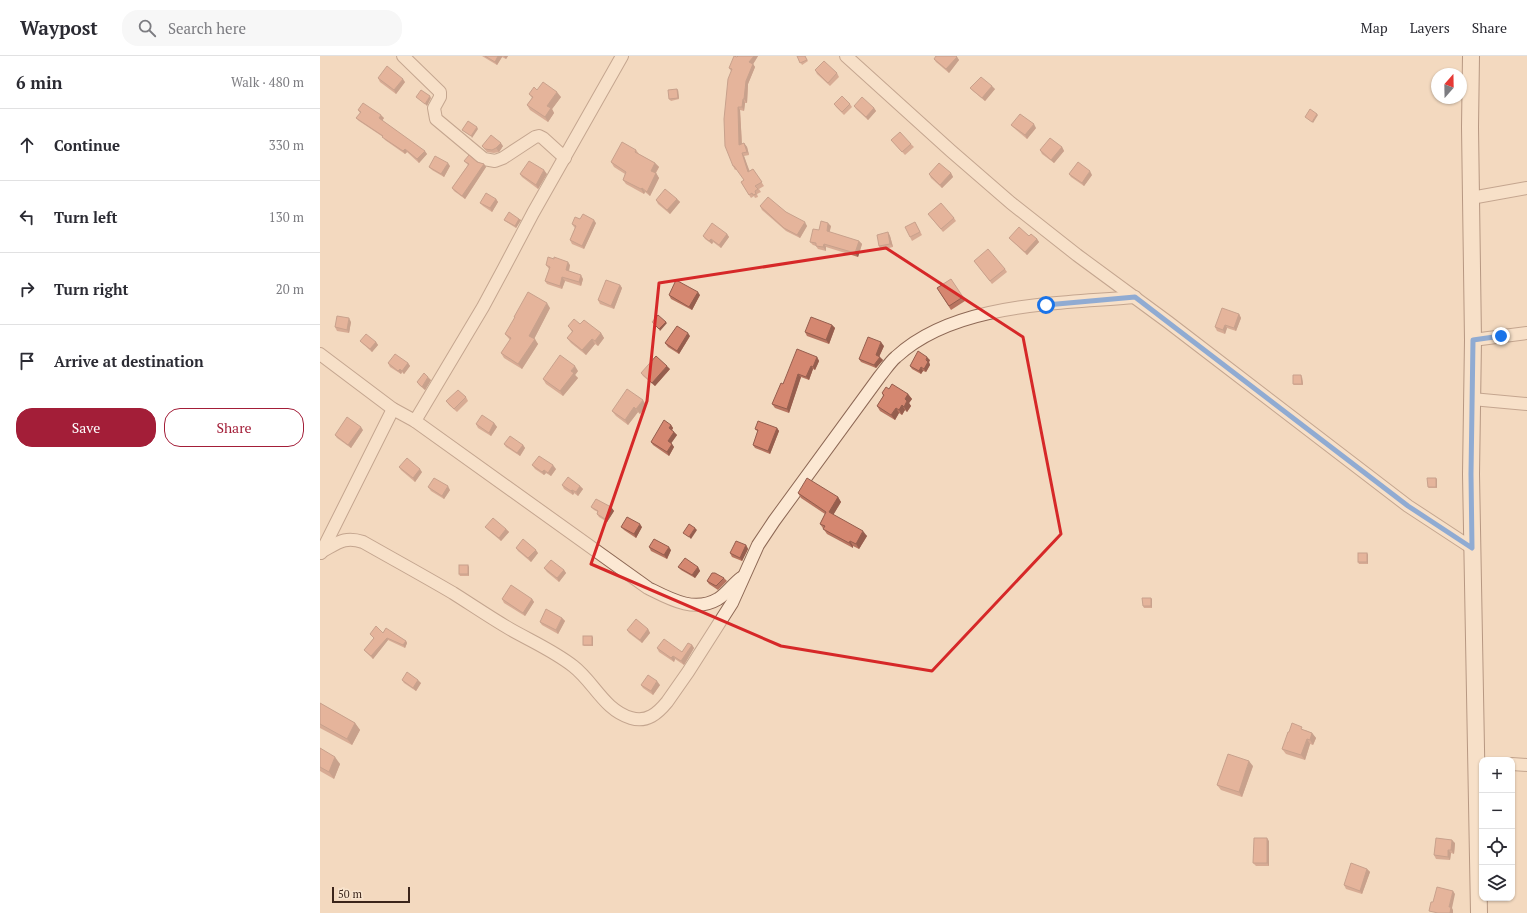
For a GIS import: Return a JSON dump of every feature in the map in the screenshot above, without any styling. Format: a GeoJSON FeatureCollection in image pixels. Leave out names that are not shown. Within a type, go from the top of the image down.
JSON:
{"type":"FeatureCollection","features":[{"type":"Feature","properties":{"kind":"main road"},"geometry":{"type":"LineString","coordinates":[[1471,56],[1473,340],[1471,474],[1479,761]]}},
{"type":"Feature","properties":{"kind":"main road"},"geometry":{"type":"LineString","coordinates":[[1479,793],[1479,913]]}},
{"type":"Feature","properties":{"kind":"street"},"geometry":{"type":"LineString","coordinates":[[403,56],[440,92],[440,97],[434,108],[436,118],[484,159],[495,161],[503,158],[535,137],[539,136],[565,158]]}},
{"type":"Feature","properties":{"kind":"street"},"geometry":{"type":"LineString","coordinates":[[415,421],[482,307],[533,213],[622,56]]}},
{"type":"Feature","properties":{"kind":"street"},"geometry":{"type":"LineString","coordinates":[[846,56],[1011,203],[1077,255],[1135,297],[1408,506],[1472,548]]}},
{"type":"Feature","properties":{"kind":"street"},"geometry":{"type":"LineString","coordinates":[[1471,198],[1527,188]]}},
{"type":"Feature","properties":{"kind":"street"},"geometry":{"type":"LineString","coordinates":[[321,553],[342,540],[352,538],[363,542],[453,593],[509,629],[574,666],[612,708],[620,714],[632,718],[642,719],[652,717],[660,710],[688,672],[732,603],[758,545],[774,521],[880,376],[896,357],[911,345],[931,333],[971,317],[1014,307],[1135,297]]}},
{"type":"Feature","properties":{"kind":"street"},"geometry":{"type":"LineString","coordinates":[[1473,340],[1527,333]]}},
{"type":"Feature","properties":{"kind":"street"},"geometry":{"type":"LineString","coordinates":[[320,354],[393,409],[415,421],[648,588],[690,605],[707,604],[719,598],[745,574]]}},
{"type":"Feature","properties":{"kind":"street"},"geometry":{"type":"LineString","coordinates":[[1472,399],[1527,404]]}},
{"type":"Feature","properties":{"kind":"street"},"geometry":{"type":"LineString","coordinates":[[321,553],[393,409]]}},
{"type":"Feature","properties":{"kind":"street"},"geometry":{"type":"LineString","coordinates":[[1515,764],[1527,765]]}},
{"type":"Feature","properties":{"kind":"highlighted area"},"geometry":{"type":"Polygon","coordinates":[[[886,248],[1023,337],[1061,534],[932,671],[781,646],[591,564],[647,401],[659,283],[886,248]]]}},
{"type":"Feature","properties":{"kind":"building"},"geometry":{"type":"Polygon","coordinates":[[[485,56],[498,56],[495,62],[485,56]]]}},
{"type":"Feature","properties":{"kind":"building"},"geometry":{"type":"Polygon","coordinates":[[[734,56],[754,56],[749,62],[753,64],[746,81],[742,107],[738,107],[739,145],[744,143],[747,152],[742,153],[748,172],[753,169],[762,182],[755,186],[758,189],[755,191],[756,194],[753,195],[752,193],[749,195],[741,182],[744,180],[733,166],[725,146],[724,119],[728,79],[732,69],[729,68],[734,56]]]}},
{"type":"Feature","properties":{"kind":"building"},"geometry":{"type":"Polygon","coordinates":[[[797,56],[805,56],[807,60],[800,63],[797,56]]]}},
{"type":"Feature","properties":{"kind":"building"},"geometry":{"type":"Polygon","coordinates":[[[936,56],[957,57],[946,69],[934,59],[936,56]]]}},
{"type":"Feature","properties":{"kind":"building"},"geometry":{"type":"Polygon","coordinates":[[[824,61],[837,73],[828,83],[815,70],[824,61]]]}},
{"type":"Feature","properties":{"kind":"building"},"geometry":{"type":"Polygon","coordinates":[[[387,66],[403,79],[394,90],[378,78],[387,66]]]}},
{"type":"Feature","properties":{"kind":"building"},"geometry":{"type":"Polygon","coordinates":[[[981,77],[992,86],[982,98],[970,88],[981,77]]]}},
{"type":"Feature","properties":{"kind":"building"},"geometry":{"type":"Polygon","coordinates":[[[543,82],[557,92],[547,106],[551,108],[545,117],[527,105],[533,97],[529,94],[534,87],[537,90],[543,82]]]}},
{"type":"Feature","properties":{"kind":"building"},"geometry":{"type":"Polygon","coordinates":[[[677,89],[678,98],[669,99],[668,90],[677,89]]]}},
{"type":"Feature","properties":{"kind":"building"},"geometry":{"type":"Polygon","coordinates":[[[421,90],[430,96],[425,104],[416,97],[421,90]]]}},
{"type":"Feature","properties":{"kind":"building"},"geometry":{"type":"Polygon","coordinates":[[[842,96],[850,104],[842,112],[834,104],[842,96]]]}},
{"type":"Feature","properties":{"kind":"building"},"geometry":{"type":"Polygon","coordinates":[[[862,97],[874,108],[866,117],[854,106],[862,97]]]}},
{"type":"Feature","properties":{"kind":"building"},"geometry":{"type":"Polygon","coordinates":[[[363,103],[381,115],[379,118],[425,151],[417,159],[405,149],[403,151],[356,118],[361,112],[358,110],[363,103]]]}},
{"type":"Feature","properties":{"kind":"building"},"geometry":{"type":"Polygon","coordinates":[[[1310,109],[1317,114],[1312,122],[1305,117],[1310,109]]]}},
{"type":"Feature","properties":{"kind":"building"},"geometry":{"type":"Polygon","coordinates":[[[1020,114],[1034,124],[1025,135],[1011,125],[1020,114]]]}},
{"type":"Feature","properties":{"kind":"building"},"geometry":{"type":"Polygon","coordinates":[[[468,121],[477,127],[471,136],[462,130],[468,121]]]}},
{"type":"Feature","properties":{"kind":"building"},"geometry":{"type":"Polygon","coordinates":[[[900,132],[911,144],[902,152],[891,140],[900,132]]]}},
{"type":"Feature","properties":{"kind":"building"},"geometry":{"type":"Polygon","coordinates":[[[491,135],[501,143],[492,150],[485,149],[482,146],[491,135]]]}},
{"type":"Feature","properties":{"kind":"building"},"geometry":{"type":"Polygon","coordinates":[[[1050,138],[1062,147],[1051,160],[1040,150],[1050,138]]]}},
{"type":"Feature","properties":{"kind":"building"},"geometry":{"type":"Polygon","coordinates":[[[622,142],[636,150],[635,152],[655,163],[651,171],[656,173],[647,192],[642,188],[641,189],[623,180],[626,172],[611,162],[622,142]]]}},
{"type":"Feature","properties":{"kind":"building"},"geometry":{"type":"Polygon","coordinates":[[[469,155],[477,162],[484,164],[462,196],[452,188],[469,164],[464,161],[469,155]]]}},
{"type":"Feature","properties":{"kind":"building"},"geometry":{"type":"Polygon","coordinates":[[[435,156],[448,163],[441,174],[429,167],[435,156]]]}},
{"type":"Feature","properties":{"kind":"building"},"geometry":{"type":"Polygon","coordinates":[[[529,161],[544,170],[536,185],[520,174],[529,161]]]}},
{"type":"Feature","properties":{"kind":"building"},"geometry":{"type":"Polygon","coordinates":[[[1078,162],[1090,171],[1082,183],[1069,174],[1078,162]]]}},
{"type":"Feature","properties":{"kind":"building"},"geometry":{"type":"Polygon","coordinates":[[[939,163],[951,173],[940,185],[929,174],[939,163]]]}},
{"type":"Feature","properties":{"kind":"building"},"geometry":{"type":"Polygon","coordinates":[[[665,189],[677,199],[667,210],[656,200],[665,189]]]}},
{"type":"Feature","properties":{"kind":"building"},"geometry":{"type":"Polygon","coordinates":[[[486,193],[496,199],[490,208],[480,203],[486,193]]]}},
{"type":"Feature","properties":{"kind":"building"},"geometry":{"type":"Polygon","coordinates":[[[768,197],[786,212],[805,222],[797,235],[784,228],[760,206],[768,197]]]}},
{"type":"Feature","properties":{"kind":"building"},"geometry":{"type":"Polygon","coordinates":[[[941,203],[954,218],[941,229],[928,214],[941,203]]]}},
{"type":"Feature","properties":{"kind":"building"},"geometry":{"type":"Polygon","coordinates":[[[509,212],[519,219],[515,226],[504,220],[509,212]]]}},
{"type":"Feature","properties":{"kind":"building"},"geometry":{"type":"Polygon","coordinates":[[[583,214],[594,220],[582,246],[570,240],[576,226],[572,224],[575,217],[580,219],[583,214]]]}},
{"type":"Feature","properties":{"kind":"building"},"geometry":{"type":"Polygon","coordinates":[[[821,221],[828,223],[827,231],[859,241],[855,253],[824,244],[823,247],[816,246],[816,243],[810,242],[813,229],[819,230],[821,221]]]}},
{"type":"Feature","properties":{"kind":"building"},"geometry":{"type":"Polygon","coordinates":[[[915,222],[920,232],[910,237],[905,227],[915,222]]]}},
{"type":"Feature","properties":{"kind":"building"},"geometry":{"type":"Polygon","coordinates":[[[712,223],[727,234],[719,245],[711,239],[709,241],[703,236],[712,223]]]}},
{"type":"Feature","properties":{"kind":"building"},"geometry":{"type":"Polygon","coordinates":[[[1019,227],[1029,236],[1031,234],[1037,239],[1025,252],[1009,238],[1019,227]]]}},
{"type":"Feature","properties":{"kind":"building"},"geometry":{"type":"Polygon","coordinates":[[[888,232],[890,244],[879,246],[877,235],[888,232]]]}},
{"type":"Feature","properties":{"kind":"building"},"geometry":{"type":"Polygon","coordinates":[[[988,249],[1005,269],[990,281],[974,261],[988,249]]]}},
{"type":"Feature","properties":{"kind":"building"},"geometry":{"type":"Polygon","coordinates":[[[548,257],[554,259],[554,257],[568,262],[566,270],[581,275],[579,282],[562,277],[560,286],[545,281],[550,267],[546,265],[548,257]]]}},
{"type":"Feature","properties":{"kind":"building"},"geometry":{"type":"Polygon","coordinates":[[[951,279],[963,297],[949,306],[937,288],[951,279]]]}},
{"type":"Feature","properties":{"kind":"building"},"geometry":{"type":"Polygon","coordinates":[[[606,280],[620,285],[611,306],[598,300],[606,280]]]}},
{"type":"Feature","properties":{"kind":"building"},"geometry":{"type":"Polygon","coordinates":[[[676,280],[698,292],[689,307],[669,295],[676,280]]]}},
{"type":"Feature","properties":{"kind":"building"},"geometry":{"type":"Polygon","coordinates":[[[528,292],[547,303],[529,336],[535,339],[518,364],[501,353],[511,338],[505,334],[528,292]]]}},
{"type":"Feature","properties":{"kind":"building"},"geometry":{"type":"Polygon","coordinates":[[[1222,308],[1239,314],[1234,328],[1225,325],[1223,330],[1215,327],[1222,308]]]}},
{"type":"Feature","properties":{"kind":"building"},"geometry":{"type":"Polygon","coordinates":[[[658,315],[666,322],[659,329],[652,322],[658,315]]]}},
{"type":"Feature","properties":{"kind":"building"},"geometry":{"type":"Polygon","coordinates":[[[337,316],[349,318],[347,330],[335,327],[337,316]]]}},
{"type":"Feature","properties":{"kind":"building"},"geometry":{"type":"Polygon","coordinates":[[[811,317],[832,325],[826,340],[805,332],[811,317]]]}},
{"type":"Feature","properties":{"kind":"building"},"geometry":{"type":"Polygon","coordinates":[[[574,319],[580,324],[584,320],[601,333],[595,341],[592,339],[582,350],[567,338],[573,331],[568,326],[574,319]]]}},
{"type":"Feature","properties":{"kind":"building"},"geometry":{"type":"Polygon","coordinates":[[[677,326],[688,333],[677,351],[665,343],[677,326]]]}},
{"type":"Feature","properties":{"kind":"building"},"geometry":{"type":"Polygon","coordinates":[[[366,334],[376,342],[370,349],[360,341],[366,334]]]}},
{"type":"Feature","properties":{"kind":"building"},"geometry":{"type":"Polygon","coordinates":[[[868,337],[881,342],[876,355],[880,357],[874,365],[859,359],[868,337]]]}},
{"type":"Feature","properties":{"kind":"building"},"geometry":{"type":"Polygon","coordinates":[[[797,349],[817,357],[813,367],[811,366],[806,377],[798,374],[787,409],[772,404],[781,383],[783,384],[797,349]]]}},
{"type":"Feature","properties":{"kind":"building"},"geometry":{"type":"Polygon","coordinates":[[[918,351],[927,357],[926,360],[928,362],[924,369],[921,367],[919,371],[910,366],[918,351]]]}},
{"type":"Feature","properties":{"kind":"building"},"geometry":{"type":"Polygon","coordinates":[[[395,354],[408,363],[402,371],[400,369],[398,371],[388,363],[395,354]]]}},
{"type":"Feature","properties":{"kind":"building"},"geometry":{"type":"Polygon","coordinates":[[[560,355],[575,366],[571,371],[574,373],[560,391],[543,379],[560,355]]]}},
{"type":"Feature","properties":{"kind":"building"},"geometry":{"type":"Polygon","coordinates":[[[656,356],[667,366],[652,383],[641,373],[656,356]]]}},
{"type":"Feature","properties":{"kind":"building"},"geometry":{"type":"Polygon","coordinates":[[[424,373],[428,377],[422,387],[417,382],[424,373]]]}},
{"type":"Feature","properties":{"kind":"building"},"geometry":{"type":"Polygon","coordinates":[[[1293,375],[1301,375],[1302,384],[1293,384],[1293,375]]]}},
{"type":"Feature","properties":{"kind":"building"},"geometry":{"type":"Polygon","coordinates":[[[892,384],[908,394],[905,399],[907,401],[904,407],[902,405],[899,410],[896,408],[891,415],[877,406],[884,395],[882,393],[886,387],[889,389],[892,384]]]}},
{"type":"Feature","properties":{"kind":"building"},"geometry":{"type":"Polygon","coordinates":[[[627,389],[643,400],[636,409],[634,407],[625,420],[612,411],[627,389]]]}},
{"type":"Feature","properties":{"kind":"building"},"geometry":{"type":"Polygon","coordinates":[[[458,390],[466,397],[454,409],[446,401],[458,390]]]}},
{"type":"Feature","properties":{"kind":"building"},"geometry":{"type":"Polygon","coordinates":[[[482,415],[494,423],[489,433],[476,424],[482,415]]]}},
{"type":"Feature","properties":{"kind":"building"},"geometry":{"type":"Polygon","coordinates":[[[347,417],[361,427],[348,445],[335,435],[347,417]]]}},
{"type":"Feature","properties":{"kind":"building"},"geometry":{"type":"Polygon","coordinates":[[[664,420],[671,425],[669,428],[674,432],[668,441],[672,444],[667,452],[651,442],[664,420]]]}},
{"type":"Feature","properties":{"kind":"building"},"geometry":{"type":"Polygon","coordinates":[[[758,421],[777,428],[768,451],[753,445],[758,430],[755,429],[758,421]]]}},
{"type":"Feature","properties":{"kind":"building"},"geometry":{"type":"Polygon","coordinates":[[[510,436],[523,445],[517,453],[504,444],[510,436]]]}},
{"type":"Feature","properties":{"kind":"building"},"geometry":{"type":"Polygon","coordinates":[[[539,456],[553,465],[548,473],[544,470],[542,472],[532,465],[539,456]]]}},
{"type":"Feature","properties":{"kind":"building"},"geometry":{"type":"Polygon","coordinates":[[[407,458],[420,469],[413,478],[399,467],[407,458]]]}},
{"type":"Feature","properties":{"kind":"building"},"geometry":{"type":"Polygon","coordinates":[[[568,477],[580,486],[576,492],[571,491],[562,485],[568,477]]]}},
{"type":"Feature","properties":{"kind":"building"},"geometry":{"type":"Polygon","coordinates":[[[434,478],[448,486],[442,496],[428,487],[434,478]]]}},
{"type":"Feature","properties":{"kind":"building"},"geometry":{"type":"Polygon","coordinates":[[[807,478],[838,497],[829,512],[863,531],[856,544],[850,541],[849,543],[823,529],[825,526],[820,524],[826,512],[798,493],[807,478]]]}},
{"type":"Feature","properties":{"kind":"building"},"geometry":{"type":"Polygon","coordinates":[[[1427,478],[1436,478],[1436,487],[1428,487],[1427,478]]]}},
{"type":"Feature","properties":{"kind":"building"},"geometry":{"type":"Polygon","coordinates":[[[596,499],[611,507],[605,519],[597,514],[598,511],[591,507],[596,499]]]}},
{"type":"Feature","properties":{"kind":"building"},"geometry":{"type":"Polygon","coordinates":[[[627,517],[640,524],[634,534],[621,527],[627,517]]]}},
{"type":"Feature","properties":{"kind":"building"},"geometry":{"type":"Polygon","coordinates":[[[493,518],[506,529],[499,538],[485,527],[493,518]]]}},
{"type":"Feature","properties":{"kind":"building"},"geometry":{"type":"Polygon","coordinates":[[[689,524],[695,528],[689,537],[683,533],[689,524]]]}},
{"type":"Feature","properties":{"kind":"building"},"geometry":{"type":"Polygon","coordinates":[[[523,539],[536,550],[528,558],[516,548],[523,539]]]}},
{"type":"Feature","properties":{"kind":"building"},"geometry":{"type":"Polygon","coordinates":[[[654,539],[669,547],[664,555],[649,547],[654,539]]]}},
{"type":"Feature","properties":{"kind":"building"},"geometry":{"type":"Polygon","coordinates":[[[736,541],[746,545],[740,558],[730,553],[736,541]]]}},
{"type":"Feature","properties":{"kind":"building"},"geometry":{"type":"Polygon","coordinates":[[[1358,553],[1367,553],[1367,562],[1358,562],[1358,553]]]}},
{"type":"Feature","properties":{"kind":"building"},"geometry":{"type":"Polygon","coordinates":[[[685,558],[698,567],[692,575],[678,567],[685,558]]]}},
{"type":"Feature","properties":{"kind":"building"},"geometry":{"type":"Polygon","coordinates":[[[551,560],[564,570],[557,578],[544,568],[551,560]]]}},
{"type":"Feature","properties":{"kind":"building"},"geometry":{"type":"Polygon","coordinates":[[[459,565],[468,565],[468,574],[459,574],[459,565]]]}},
{"type":"Feature","properties":{"kind":"building"},"geometry":{"type":"Polygon","coordinates":[[[712,573],[724,578],[716,586],[707,581],[712,573]]]}},
{"type":"Feature","properties":{"kind":"building"},"geometry":{"type":"Polygon","coordinates":[[[511,585],[532,599],[523,613],[502,599],[511,585]]]}},
{"type":"Feature","properties":{"kind":"building"},"geometry":{"type":"Polygon","coordinates":[[[1142,598],[1151,598],[1151,606],[1143,606],[1142,598]]]}},
{"type":"Feature","properties":{"kind":"building"},"geometry":{"type":"Polygon","coordinates":[[[546,609],[562,618],[556,630],[540,622],[546,609]]]}},
{"type":"Feature","properties":{"kind":"building"},"geometry":{"type":"Polygon","coordinates":[[[636,619],[648,629],[640,640],[627,630],[636,619]]]}},
{"type":"Feature","properties":{"kind":"building"},"geometry":{"type":"Polygon","coordinates":[[[376,626],[383,633],[386,628],[406,641],[403,645],[387,638],[371,656],[364,650],[374,638],[370,634],[376,626]]]}},
{"type":"Feature","properties":{"kind":"building"},"geometry":{"type":"Polygon","coordinates":[[[583,636],[592,636],[592,645],[583,645],[583,636]]]}},
{"type":"Feature","properties":{"kind":"building"},"geometry":{"type":"Polygon","coordinates":[[[664,639],[682,652],[688,643],[692,645],[681,661],[673,656],[671,658],[657,648],[664,639]]]}},
{"type":"Feature","properties":{"kind":"building"},"geometry":{"type":"Polygon","coordinates":[[[407,672],[418,680],[413,688],[402,680],[407,672]]]}},
{"type":"Feature","properties":{"kind":"building"},"geometry":{"type":"Polygon","coordinates":[[[648,675],[657,681],[651,691],[641,685],[648,675]]]}},
{"type":"Feature","properties":{"kind":"building"},"geometry":{"type":"Polygon","coordinates":[[[320,703],[355,723],[347,739],[320,724],[320,703]]]}},
{"type":"Feature","properties":{"kind":"building"},"geometry":{"type":"Polygon","coordinates":[[[1292,723],[1302,727],[1301,729],[1312,733],[1310,740],[1307,739],[1301,755],[1282,749],[1292,723]]]}},
{"type":"Feature","properties":{"kind":"building"},"geometry":{"type":"Polygon","coordinates":[[[320,748],[335,757],[329,772],[320,767],[320,748]]]}},
{"type":"Feature","properties":{"kind":"building"},"geometry":{"type":"Polygon","coordinates":[[[1228,754],[1249,761],[1239,792],[1217,785],[1228,754]]]}},
{"type":"Feature","properties":{"kind":"building"},"geometry":{"type":"Polygon","coordinates":[[[1254,838],[1267,838],[1267,863],[1253,863],[1254,838]]]}},
{"type":"Feature","properties":{"kind":"building"},"geometry":{"type":"Polygon","coordinates":[[[1436,838],[1452,840],[1451,850],[1448,850],[1448,857],[1434,855],[1436,838]]]}},
{"type":"Feature","properties":{"kind":"building"},"geometry":{"type":"Polygon","coordinates":[[[1351,863],[1367,869],[1360,891],[1344,885],[1351,863]]]}},
{"type":"Feature","properties":{"kind":"building"},"geometry":{"type":"Polygon","coordinates":[[[1437,887],[1453,891],[1449,907],[1451,907],[1450,913],[1429,911],[1437,887]]]}},
{"type":"Feature","properties":{"kind":"route"},"geometry":{"type":"LineString","coordinates":[[1046,305],[1135,297],[1340,452],[1408,506],[1472,548],[1471,474],[1473,340],[1501,336]]}}]}
